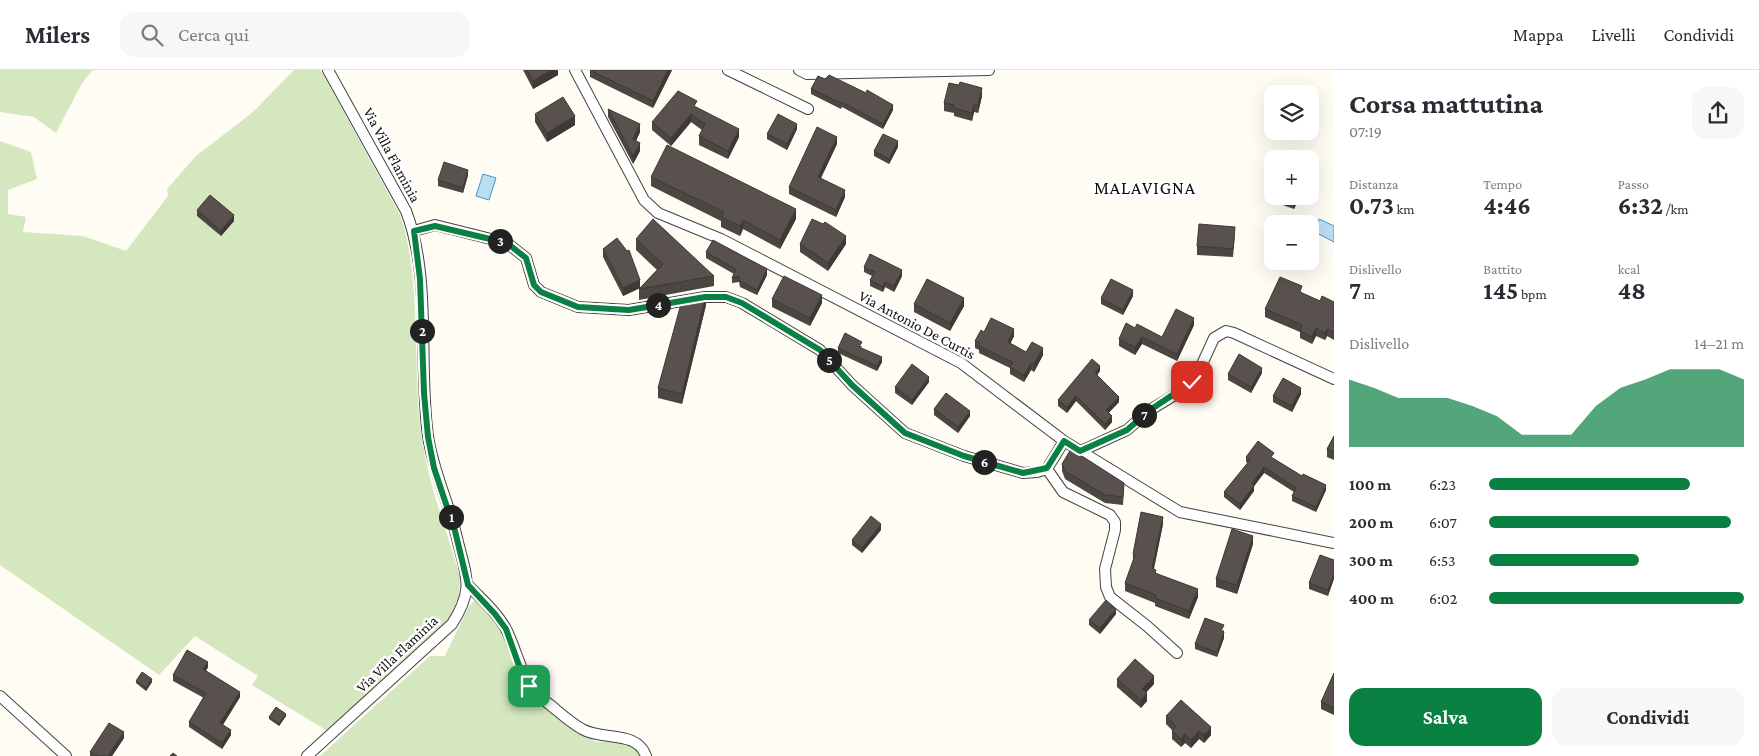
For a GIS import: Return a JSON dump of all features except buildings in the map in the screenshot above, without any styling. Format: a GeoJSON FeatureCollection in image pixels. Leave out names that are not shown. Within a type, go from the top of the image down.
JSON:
{"type":"FeatureCollection","features":[{"type":"Feature","properties":{"kind":"street","name":"Via Villa Flaminia"},"geometry":{"type":"LineString","coordinates":[[307,756],[452,624],[464,602],[468,585],[455,531],[434,468],[428,437],[424,393],[420,279],[414,231],[401,202],[328,70]]}},
{"type":"Feature","properties":{"kind":"street","name":"Via Antonio De Curtis"},"geometry":{"type":"LineString","coordinates":[[574,70],[644,200],[658,213],[721,239],[961,363],[1064,441],[1180,512],[1334,543]]}},
{"type":"Feature","properties":{"kind":"street"},"geometry":{"type":"LineString","coordinates":[[728,70],[808,109]]}},
{"type":"Feature","properties":{"kind":"street"},"geometry":{"type":"LineString","coordinates":[[799,70],[807,74],[989,70]]}},
{"type":"Feature","properties":{"kind":"street"},"geometry":{"type":"LineString","coordinates":[[414,231],[435,226],[507,243],[526,258],[534,285],[541,292],[578,307],[629,310],[705,297],[726,297],[742,303],[820,350],[852,385],[905,433],[964,456],[1023,473],[1047,468],[1064,441]]}},
{"type":"Feature","properties":{"kind":"street"},"geometry":{"type":"LineString","coordinates":[[1080,451],[1127,430],[1150,410],[1185,388],[1198,373],[1214,338],[1226,331],[1334,379]]}},
{"type":"Feature","properties":{"kind":"street"},"geometry":{"type":"LineString","coordinates":[[1047,468],[1062,492],[1110,515],[1115,522],[1115,530],[1105,569],[1106,587],[1110,597],[1177,653]]}},
{"type":"Feature","properties":{"kind":"street"},"geometry":{"type":"LineString","coordinates":[[468,585],[506,629],[522,674],[536,694],[582,729],[593,734],[631,740],[640,745],[646,756]]}},
{"type":"Feature","properties":{"kind":"street"},"geometry":{"type":"LineString","coordinates":[[0,696],[66,756]]}},
{"type":"Feature","properties":{"kind":"green space"},"geometry":{"type":"Polygon","coordinates":[[[0,70],[93,70],[82,83],[56,133],[34,117],[0,112],[0,70]]]}},
{"type":"Feature","properties":{"kind":"green space"},"geometry":{"type":"Polygon","coordinates":[[[294,70],[320,70],[323,74],[400,215],[411,261],[421,435],[435,496],[460,576],[457,600],[447,622],[329,732],[252,685],[258,676],[195,636],[159,675],[0,565],[0,141],[31,152],[37,179],[8,190],[8,214],[26,217],[23,232],[83,236],[126,251],[168,196],[167,189],[196,156],[253,112],[294,70]]]}},
{"type":"Feature","properties":{"kind":"green space"},"geometry":{"type":"Polygon","coordinates":[[[476,599],[503,632],[522,690],[559,719],[596,742],[618,741],[636,747],[641,756],[320,756],[430,656],[445,656],[469,606],[476,599]]]}},
{"type":"Feature","properties":{"kind":"water"},"geometry":{"type":"Polygon","coordinates":[[[483,174],[496,178],[489,200],[476,196],[483,174]]]}},
{"type":"Feature","properties":{"kind":"water"},"geometry":{"type":"Polygon","coordinates":[[[1319,219],[1334,226],[1334,242],[1319,234],[1319,219]]]}},
{"type":"Feature","properties":{"kind":"district","name":"MALAVIGNA"},"geometry":{"type":"Point","coordinates":[1145,188]}},
{"type":"Feature","properties":{"kind":"route"},"geometry":{"type":"LineString","coordinates":[[529,686],[522,674],[506,629],[468,585],[455,531],[434,468],[428,437],[424,393],[420,279],[414,231],[435,226],[507,243],[526,258],[534,285],[541,292],[578,307],[629,310],[705,297],[726,297],[742,303],[820,350],[852,385],[905,433],[964,456],[1023,473],[1038,472],[1047,468],[1064,441],[1080,451],[1127,430],[1150,410],[1192,382]]}}]}
